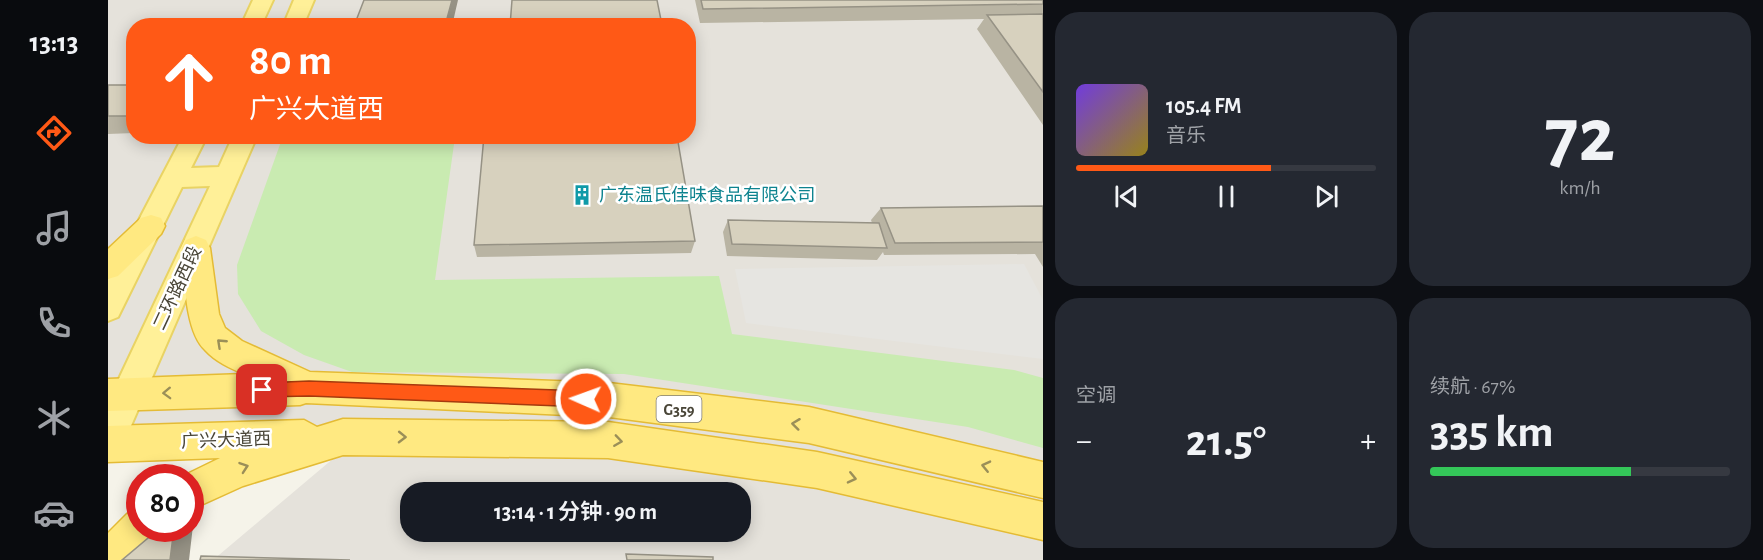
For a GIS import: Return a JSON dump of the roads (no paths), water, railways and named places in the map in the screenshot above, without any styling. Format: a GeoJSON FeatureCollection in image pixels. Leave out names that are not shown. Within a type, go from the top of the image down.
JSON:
{"type":"FeatureCollection","features":[{"type":"Feature","properties":{"kind":"highway"},"geometry":{"type":"LineString","coordinates":[[108,267],[151,226]]}},
{"type":"Feature","properties":{"kind":"highway"},"geometry":{"type":"LineString","coordinates":[[196,248],[203,314],[214,338],[231,352],[309,388]]}},
{"type":"Feature","properties":{"kind":"highway","name":"G359"},"geometry":{"type":"LineString","coordinates":[[118,394],[309,388],[609,400],[809,425],[1043,480]]}},
{"type":"Feature","properties":{"kind":"highway"},"geometry":{"type":"LineString","coordinates":[[204,485],[238,469],[343,437]]}},
{"type":"Feature","properties":{"kind":"highway","name":"G359"},"geometry":{"type":"LineString","coordinates":[[343,437],[608,440],[817,470],[1043,521]]}},
{"type":"Feature","properties":{"kind":"highway","name":"广兴大道西"},"geometry":{"type":"LineString","coordinates":[[108,444],[343,437]]}},
{"type":"Feature","properties":{"kind":"highway"},"geometry":{"type":"LineString","coordinates":[[109,560],[127,542]]}},
{"type":"Feature","properties":{"kind":"main road"},"geometry":{"type":"LineString","coordinates":[[255,18],[263,0]]}},
{"type":"Feature","properties":{"kind":"main road"},"geometry":{"type":"LineString","coordinates":[[296,18],[304,0]]}},
{"type":"Feature","properties":{"kind":"main road"},"geometry":{"type":"LineString","coordinates":[[108,308],[191,144]]}},
{"type":"Feature","properties":{"kind":"main road","name":"二环路西段"},"geometry":{"type":"LineString","coordinates":[[108,438],[118,394],[196,248],[241,144]]}},
{"type":"Feature","properties":{"kind":"main road"},"geometry":{"type":"LineString","coordinates":[[175,178],[227,176]]}},
{"type":"Feature","properties":{"kind":"place","name":"广东温氏佳味食品有限公司"},"geometry":{"type":"Point","coordinates":[582,195]}}]}
